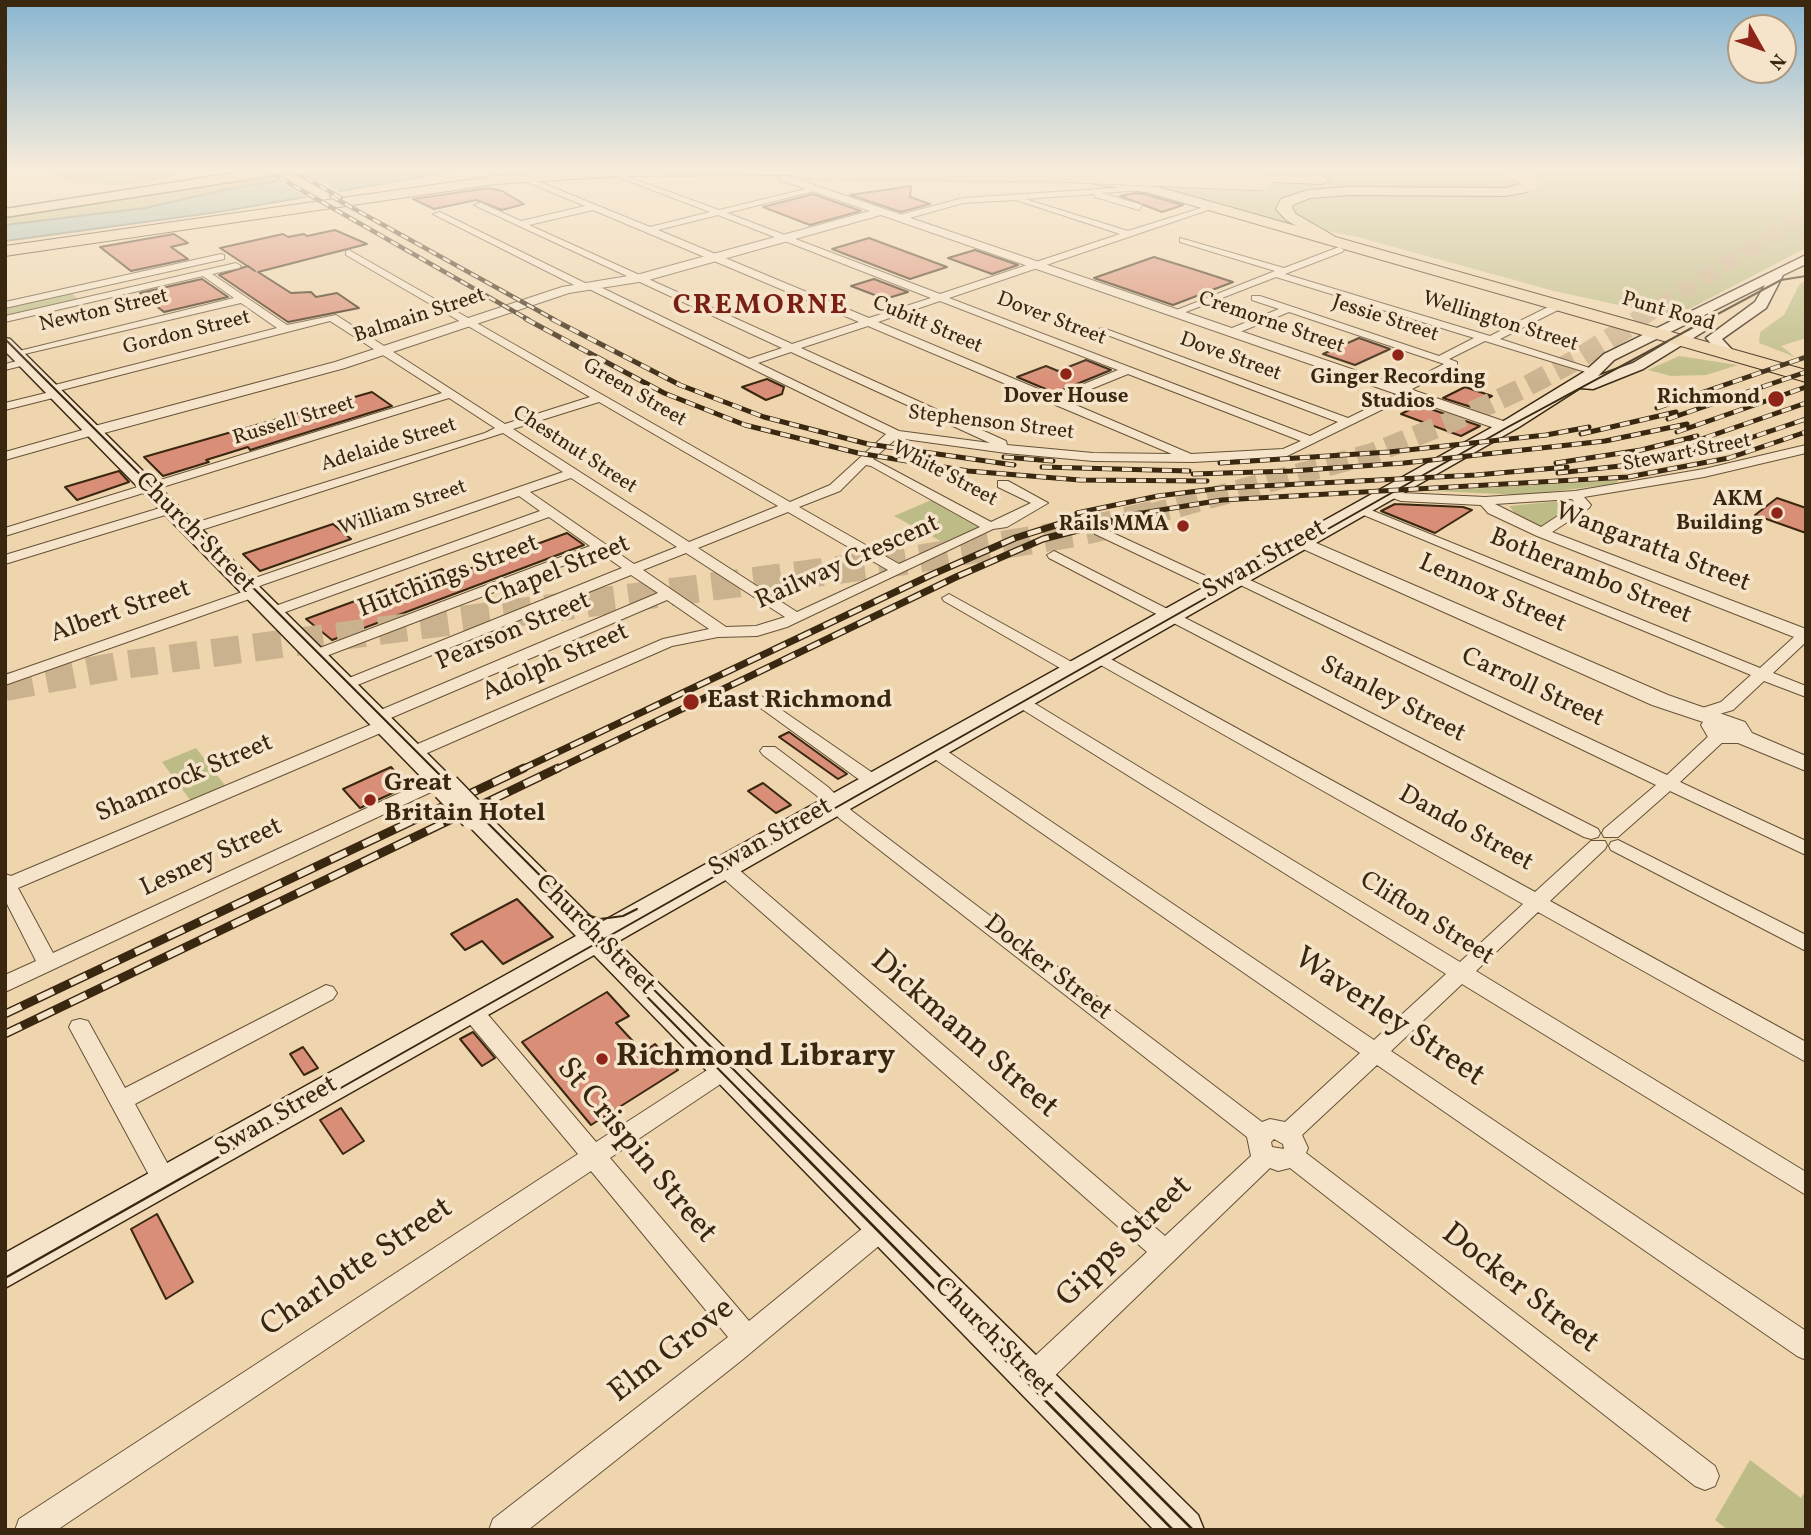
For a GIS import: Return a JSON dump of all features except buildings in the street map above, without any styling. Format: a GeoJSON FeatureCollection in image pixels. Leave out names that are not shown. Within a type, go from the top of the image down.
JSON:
{"type":"FeatureCollection","features":[{"type":"Feature","properties":{"kind":"highway"},"geometry":{"type":"LineString","coordinates":[[5,249],[54,242]]}},
{"type":"Feature","properties":{"kind":"highway"},"geometry":{"type":"LineString","coordinates":[[5,249],[63,242]]}},
{"type":"Feature","properties":{"kind":"highway"},"geometry":{"type":"LineString","coordinates":[[5,264],[108,242]]}},
{"type":"Feature","properties":{"kind":"highway","name":"Punt Road"},"geometry":{"type":"LineString","coordinates":[[1327,242],[1736,351],[1806,366]]}},
{"type":"Feature","properties":{"kind":"highway"},"geometry":{"type":"LineString","coordinates":[[1330,242],[1334,244]]}},
{"type":"Feature","properties":{"kind":"highway","name":"Punt Road"},"geometry":{"type":"LineString","coordinates":[[1518,292],[1623,324],[1713,340],[1806,376]]}},
{"type":"Feature","properties":{"kind":"main road"},"geometry":{"type":"LineString","coordinates":[[1736,351],[1737,336],[1767,316],[1781,288],[1806,258]]}},
{"type":"Feature","properties":{"kind":"main road"},"geometry":{"type":"LineString","coordinates":[[1713,340],[1806,271]]}},
{"type":"Feature","properties":{"kind":"main road"},"geometry":{"type":"LineString","coordinates":[[1675,334],[1749,287],[1781,288]]}},
{"type":"Feature","properties":{"kind":"main road"},"geometry":{"type":"LineString","coordinates":[[1675,334],[1781,288]]}},
{"type":"Feature","properties":{"kind":"main road"},"geometry":{"type":"LineString","coordinates":[[1613,355],[1620,348],[1625,333],[1623,324]]}},
{"type":"Feature","properties":{"kind":"main road","name":"Swan Street"},"geometry":{"type":"LineString","coordinates":[[5,1272],[1356,509],[1506,427],[1594,371],[1613,355],[1675,334]]}},
{"type":"Feature","properties":{"kind":"main road","name":"Swan Street"},"geometry":{"type":"LineString","coordinates":[[1538,408],[1637,366],[1675,334]]}},
{"type":"Feature","properties":{"kind":"main road","name":"Church Street"},"geometry":{"type":"LineString","coordinates":[[12,350],[1183,1530]]}},
{"type":"Feature","properties":{"kind":"street","name":"Stephenson Street"},"geometry":{"type":"LineString","coordinates":[[494,242],[896,434],[1006,449],[1093,457],[1192,458],[1285,453],[1405,391]]}},
{"type":"Feature","properties":{"kind":"street"},"geometry":{"type":"LineString","coordinates":[[560,242],[992,438],[1006,449]]}},
{"type":"Feature","properties":{"kind":"street","name":"Cubitt Street"},"geometry":{"type":"LineString","coordinates":[[677,242],[1192,458]]}},
{"type":"Feature","properties":{"kind":"street","name":"Balmain Street"},"geometry":{"type":"LineString","coordinates":[[93,431],[383,351],[586,286],[641,278],[772,242]]}},
{"type":"Feature","properties":{"kind":"street","name":"Dover Street"},"geometry":{"type":"LineString","coordinates":[[795,242],[1310,440]]}},
{"type":"Feature","properties":{"kind":"street","name":"Cremorne Street"},"geometry":{"type":"LineString","coordinates":[[969,242],[1506,427]]}},
{"type":"Feature","properties":{"kind":"street"},"geometry":{"type":"LineString","coordinates":[[747,363],[937,296],[1105,242]]}},
{"type":"Feature","properties":{"kind":"street","name":"Wellington Street"},"geometry":{"type":"LineString","coordinates":[[1188,242],[1594,371]]}},
{"type":"Feature","properties":{"kind":"street"},"geometry":{"type":"LineString","coordinates":[[1174,313],[1279,272],[1334,244]]}},
{"type":"Feature","properties":{"kind":"street","name":"Green Street"},"geometry":{"type":"LineString","coordinates":[[349,253],[899,570]]}},
{"type":"Feature","properties":{"kind":"street"},"geometry":{"type":"LineString","coordinates":[[5,305],[221,257]]}},
{"type":"Feature","properties":{"kind":"street"},"geometry":{"type":"LineString","coordinates":[[5,319],[236,266]]}},
{"type":"Feature","properties":{"kind":"street"},"geometry":{"type":"LineString","coordinates":[[204,273],[286,329]]}},
{"type":"Feature","properties":{"kind":"street","name":"Jessie Street"},"geometry":{"type":"LineString","coordinates":[[1256,298],[1453,364],[1405,391]]}},
{"type":"Feature","properties":{"kind":"street","name":"Newton Street"},"geometry":{"type":"LineString","coordinates":[[5,367],[12,350],[243,299]]}},
{"type":"Feature","properties":{"kind":"street"},"geometry":{"type":"LineString","coordinates":[[1441,359],[1558,306]]}},
{"type":"Feature","properties":{"kind":"street"},"geometry":{"type":"LineString","coordinates":[[1231,332],[1289,309]]}},
{"type":"Feature","properties":{"kind":"street","name":"Gordon Street"},"geometry":{"type":"LineString","coordinates":[[5,407],[332,317]]}},
{"type":"Feature","properties":{"kind":"street","name":"Chestnut Street"},"geometry":{"type":"LineString","coordinates":[[332,317],[795,617]]}},
{"type":"Feature","properties":{"kind":"street","name":"Dove Street"},"geometry":{"type":"LineString","coordinates":[[1099,330],[1348,422]]}},
{"type":"Feature","properties":{"kind":"street"},"geometry":{"type":"LineString","coordinates":[[1055,400],[1127,370]]}},
{"type":"Feature","properties":{"kind":"street","name":"Russell Street"},"geometry":{"type":"LineString","coordinates":[[5,532],[451,394]]}},
{"type":"Feature","properties":{"kind":"street","name":"Adelaide Street"},"geometry":{"type":"LineString","coordinates":[[190,529],[489,436],[599,398]]}},
{"type":"Feature","properties":{"kind":"street"},"geometry":{"type":"LineString","coordinates":[[5,456],[93,431]]}},
{"type":"Feature","properties":{"kind":"street","name":"Chapel Street"},"geometry":{"type":"LineString","coordinates":[[345,685],[835,488],[887,438],[896,434]]}},
{"type":"Feature","properties":{"kind":"street","name":"Stewart Street"},"geometry":{"type":"LineString","coordinates":[[1386,493],[1422,498],[1485,500],[1575,495],[1704,473],[1806,449]]}},
{"type":"Feature","properties":{"kind":"street","name":"White Street"},"geometry":{"type":"LineString","coordinates":[[863,460],[879,465],[989,526],[1002,524],[1041,503],[1003,484]]}},
{"type":"Feature","properties":{"kind":"street","name":"William Street"},"geometry":{"type":"LineString","coordinates":[[251,590],[257,582],[573,473]]}},
{"type":"Feature","properties":{"kind":"street"},"geometry":{"type":"LineString","coordinates":[[520,491],[723,632]]}},
{"type":"Feature","properties":{"kind":"street"},"geometry":{"type":"LineString","coordinates":[[1542,533],[1584,505],[1575,495]]}},
{"type":"Feature","properties":{"kind":"street","name":"Wangaratta Street"},"geometry":{"type":"LineString","coordinates":[[1485,500],[1493,510],[1542,533],[1805,635]]}},
{"type":"Feature","properties":{"kind":"street"},"geometry":{"type":"LineString","coordinates":[[5,560],[170,509]]}},
{"type":"Feature","properties":{"kind":"street","name":"Botherambo Street"},"geometry":{"type":"LineString","coordinates":[[1356,509],[1806,692]]}},
{"type":"Feature","properties":{"kind":"street"},"geometry":{"type":"LineString","coordinates":[[272,612],[550,512]]}},
{"type":"Feature","properties":{"kind":"street","name":"Railway Crescent"},"geometry":{"type":"LineString","coordinates":[[723,632],[757,631],[795,617],[989,526]]}},
{"type":"Feature","properties":{"kind":"street","name":"Carroll Street"},"geometry":{"type":"LineString","coordinates":[[1100,531],[1227,582],[1669,783],[1806,849]]}},
{"type":"Feature","properties":{"kind":"street","name":"Lennox Street"},"geometry":{"type":"LineString","coordinates":[[1300,541],[1660,700],[1722,723],[1806,764]]}},
{"type":"Feature","properties":{"kind":"street","name":"Hutchings Street"},"geometry":{"type":"LineString","coordinates":[[315,655],[601,547]]}},
{"type":"Feature","properties":{"kind":"street","name":"Stanley Street"},"geometry":{"type":"LineString","coordinates":[[1054,555],[1806,944]]}},
{"type":"Feature","properties":{"kind":"street","name":"Albert Street"},"geometry":{"type":"LineString","coordinates":[[5,680],[251,590]]}},
{"type":"Feature","properties":{"kind":"street","name":"Pearson Street"},"geometry":{"type":"LineString","coordinates":[[380,721],[669,594]]}},
{"type":"Feature","properties":{"kind":"street"},"geometry":{"type":"LineString","coordinates":[[948,598],[1073,669]]}},
{"type":"Feature","properties":{"kind":"street","name":"Adolph Street"},"geometry":{"type":"LineString","coordinates":[[412,754],[668,642],[723,632]]}},
{"type":"Feature","properties":{"kind":"street"},"geometry":{"type":"LineString","coordinates":[[1263,1145],[1284,1161],[1290,1145],[1377,1051],[1604,839],[1669,783],[1761,675],[1805,635]]}},
{"type":"Feature","properties":{"kind":"street","name":"Dando Street"},"geometry":{"type":"LineString","coordinates":[[1096,656],[1806,1053]]}},
{"type":"Feature","properties":{"kind":"street"},"geometry":{"type":"LineString","coordinates":[[757,698],[874,782]]}},
{"type":"Feature","properties":{"kind":"street","name":"Clifton Street"},"geometry":{"type":"LineString","coordinates":[[1018,700],[1806,1185]]}},
{"type":"Feature","properties":{"kind":"street","name":"Shamrock Street"},"geometry":{"type":"LineString","coordinates":[[6,883],[380,721]]}},
{"type":"Feature","properties":{"kind":"street","name":"Waverley Street"},"geometry":{"type":"LineString","coordinates":[[932,749],[1806,1347]]}},
{"type":"Feature","properties":{"kind":"street","name":"Docker Street"},"geometry":{"type":"LineString","coordinates":[[769,751],[1263,1145]]}},
{"type":"Feature","properties":{"kind":"street","name":"Lesney Street"},"geometry":{"type":"LineString","coordinates":[[5,984],[443,784]]}},
{"type":"Feature","properties":{"kind":"street","name":"Dickmann Street"},"geometry":{"type":"LineString","coordinates":[[723,867],[1164,1251]]}},
{"type":"Feature","properties":{"kind":"street"},"geometry":{"type":"LineString","coordinates":[[6,883],[48,964]]}},
{"type":"Feature","properties":{"kind":"street"},"geometry":{"type":"LineString","coordinates":[[120,1101],[326,993]]}},
{"type":"Feature","properties":{"kind":"street","name":"St Crispin Street"},"geometry":{"type":"LineString","coordinates":[[470,1009],[747,1339]]}},
{"type":"Feature","properties":{"kind":"street"},"geometry":{"type":"LineString","coordinates":[[80,1027],[165,1181]]}},
{"type":"Feature","properties":{"kind":"street","name":"Charlotte Street"},"geometry":{"type":"LineString","coordinates":[[30,1530],[726,1069]]}},
{"type":"Feature","properties":{"kind":"street","name":"Gipps Street"},"geometry":{"type":"LineString","coordinates":[[1032,1378],[1164,1251],[1263,1145]]}},
{"type":"Feature","properties":{"kind":"street","name":"Docker Street"},"geometry":{"type":"LineString","coordinates":[[1290,1145],[1705,1476]]}},
{"type":"Feature","properties":{"kind":"street","name":"Elm Grove"},"geometry":{"type":"LineString","coordinates":[[504,1530],[747,1339],[883,1227]]}},
{"type":"Feature","properties":{"kind":"shaded area"},"geometry":{"type":"Polygon","coordinates":[[[1374,242],[1806,242],[1806,248],[1674,317],[1554,291],[1374,242]]]}},
{"type":"Feature","properties":{"kind":"shaded area"},"geometry":{"type":"Polygon","coordinates":[[[1806,280],[1806,338],[1781,346],[1795,357],[1759,343],[1760,332],[1784,315],[1799,285],[1806,280]]]}},
{"type":"Feature","properties":{"kind":"shaded area"},"geometry":{"type":"Polygon","coordinates":[[[71,293],[79,300],[7,316],[5,314],[5,307],[71,293]]]}},
{"type":"Feature","properties":{"kind":"shaded area"},"geometry":{"type":"Polygon","coordinates":[[[1679,356],[1738,365],[1706,375],[1671,376],[1648,370],[1679,356]]]}},
{"type":"Feature","properties":{"kind":"shaded area"},"geometry":{"type":"Polygon","coordinates":[[[1619,480],[1615,484],[1523,495],[1434,491],[1619,480]]]}},
{"type":"Feature","properties":{"kind":"shaded area"},"geometry":{"type":"Polygon","coordinates":[[[936,498],[987,525],[946,544],[894,516],[936,498]]]}},
{"type":"Feature","properties":{"kind":"shaded area"},"geometry":{"type":"Polygon","coordinates":[[[1570,500],[1569,505],[1543,527],[1532,526],[1517,516],[1509,506],[1570,500]]]}},
{"type":"Feature","properties":{"kind":"shaded area"},"geometry":{"type":"Polygon","coordinates":[[[196,748],[228,789],[193,804],[162,762],[196,748]]]}},
{"type":"Feature","properties":{"kind":"shaded area"},"geometry":{"type":"Polygon","coordinates":[[[1750,1460],[1801,1498],[1806,1490],[1806,1530],[1728,1530],[1715,1520],[1750,1460]]]}},
{"type":"Feature","properties":{"kind":"tunnel"},"geometry":{"type":"LineString","coordinates":[[1638,320],[1761,242]]}},
{"type":"Feature","properties":{"kind":"tunnel"},"geometry":{"type":"LineString","coordinates":[[1148,515],[1371,454],[1453,421],[1523,388],[1576,360],[1641,319]]}},
{"type":"Feature","properties":{"kind":"tunnel"},"geometry":{"type":"LineString","coordinates":[[5,687],[123,665],[905,561],[1075,533],[1156,514]]}},
{"type":"Feature","properties":{"kind":"tram line"},"geometry":{"type":"LineString","coordinates":[[604,939],[1508,427],[1781,280],[1806,276]]}},
{"type":"Feature","properties":{"kind":"tram line"},"geometry":{"type":"LineString","coordinates":[[5,339],[604,939]]}},
{"type":"Feature","properties":{"kind":"tram line"},"geometry":{"type":"LineString","coordinates":[[581,913],[600,919],[623,916],[637,909]]}},
{"type":"Feature","properties":{"kind":"tram line"},"geometry":{"type":"LineString","coordinates":[[595,944],[604,939]]}},
{"type":"Feature","properties":{"kind":"tram line"},"geometry":{"type":"LineString","coordinates":[[604,939],[766,1102]]}},
{"type":"Feature","properties":{"kind":"tram line"},"geometry":{"type":"LineString","coordinates":[[316,1102],[595,944]]}},
{"type":"Feature","properties":{"kind":"tram line"},"geometry":{"type":"LineString","coordinates":[[595,944],[751,1102]]}},
{"type":"Feature","properties":{"kind":"tram line"},"geometry":{"type":"LineString","coordinates":[[5,1278],[319,1100]]}},
{"type":"Feature","properties":{"kind":"tram line"},"geometry":{"type":"LineString","coordinates":[[749,1100],[1173,1530]]}},
{"type":"Feature","properties":{"kind":"tram line"},"geometry":{"type":"LineString","coordinates":[[764,1100],[1193,1530]]}},
{"type":"Feature","properties":{"kind":"railway"},"geometry":{"type":"LineString","coordinates":[[392,242],[529,320]]}},
{"type":"Feature","properties":{"kind":"railway"},"geometry":{"type":"LineString","coordinates":[[413,242],[555,320]]}},
{"type":"Feature","properties":{"kind":"railway"},"geometry":{"type":"LineString","coordinates":[[526,319],[664,393],[745,425],[858,453],[968,471],[1080,480],[1207,481]]}},
{"type":"Feature","properties":{"kind":"railway"},"geometry":{"type":"LineString","coordinates":[[552,319],[680,385],[764,417],[868,444],[1014,465]]}},
{"type":"Feature","properties":{"kind":"railway"},"geometry":{"type":"LineString","coordinates":[[1657,408],[1806,357]]}},
{"type":"Feature","properties":{"kind":"railway"},"geometry":{"type":"LineString","coordinates":[[1668,419],[1806,372]]}},
{"type":"Feature","properties":{"kind":"railway"},"geometry":{"type":"LineString","coordinates":[[1677,432],[1806,387]]}},
{"type":"Feature","properties":{"kind":"railway"},"geometry":{"type":"LineString","coordinates":[[1687,444],[1806,403]]}},
{"type":"Feature","properties":{"kind":"railway"},"geometry":{"type":"LineString","coordinates":[[1581,434],[1676,412]]}},
{"type":"Feature","properties":{"kind":"railway"},"geometry":{"type":"LineString","coordinates":[[1700,455],[1806,419]]}},
{"type":"Feature","properties":{"kind":"railway"},"geometry":{"type":"LineString","coordinates":[[1193,474],[1291,471],[1404,463],[1605,441],[1687,424]]}},
{"type":"Feature","properties":{"kind":"railway"},"geometry":{"type":"LineString","coordinates":[[1220,463],[1389,452],[1546,435],[1589,427]]}},
{"type":"Feature","properties":{"kind":"railway"},"geometry":{"type":"LineString","coordinates":[[1130,515],[1222,500],[1628,477],[1729,458],[1806,432]]}},
{"type":"Feature","properties":{"kind":"railway"},"geometry":{"type":"LineString","coordinates":[[1556,463],[1641,450],[1697,436]]}},
{"type":"Feature","properties":{"kind":"railway"},"geometry":{"type":"LineString","coordinates":[[1558,473],[1629,465],[1707,449]]}},
{"type":"Feature","properties":{"kind":"railway"},"geometry":{"type":"LineString","coordinates":[[1004,457],[1053,461]]}},
{"type":"Feature","properties":{"kind":"railway"},"geometry":{"type":"LineString","coordinates":[[1042,467],[1189,471]]}},
{"type":"Feature","properties":{"kind":"railway"},"geometry":{"type":"LineString","coordinates":[[1077,513],[1158,496],[1222,488],[1476,475],[1567,467]]}},
{"type":"Feature","properties":{"kind":"railway"},"geometry":{"type":"LineString","coordinates":[[555,770],[956,577],[1043,539],[1140,514]]}},
{"type":"Feature","properties":{"kind":"railway"},"geometry":{"type":"LineString","coordinates":[[520,770],[931,575],[1015,538],[1088,515]]}},
{"type":"Feature","properties":{"kind":"railway"},"geometry":{"type":"LineString","coordinates":[[5,1014],[524,768]]}},
{"type":"Feature","properties":{"kind":"railway"},"geometry":{"type":"LineString","coordinates":[[5,1034],[558,768]]}},
{"type":"Feature","properties":{"kind":"place","name":"Ginger Recording Studios"},"geometry":{"type":"Point","coordinates":[1398,355]}},
{"type":"Feature","properties":{"kind":"place","name":"Dover House"},"geometry":{"type":"Point","coordinates":[1066,374]}},
{"type":"Feature","properties":{"kind":"place","name":"Richmond"},"geometry":{"type":"Point","coordinates":[1776,399]}},
{"type":"Feature","properties":{"kind":"place","name":"AKM Building"},"geometry":{"type":"Point","coordinates":[1777,513]}},
{"type":"Feature","properties":{"kind":"place","name":"Rails MMA"},"geometry":{"type":"Point","coordinates":[1183,526]}},
{"type":"Feature","properties":{"kind":"place","name":"East Richmond"},"geometry":{"type":"Point","coordinates":[691,702]}},
{"type":"Feature","properties":{"kind":"place","name":"Great Britain Hotel"},"geometry":{"type":"Point","coordinates":[370,800]}},
{"type":"Feature","properties":{"kind":"place","name":"Richmond Library"},"geometry":{"type":"Point","coordinates":[602,1059]}},
{"type":"Feature","properties":{"kind":"district","name":"CREMORNE"},"geometry":{"type":"Point","coordinates":[761,308]}}]}
